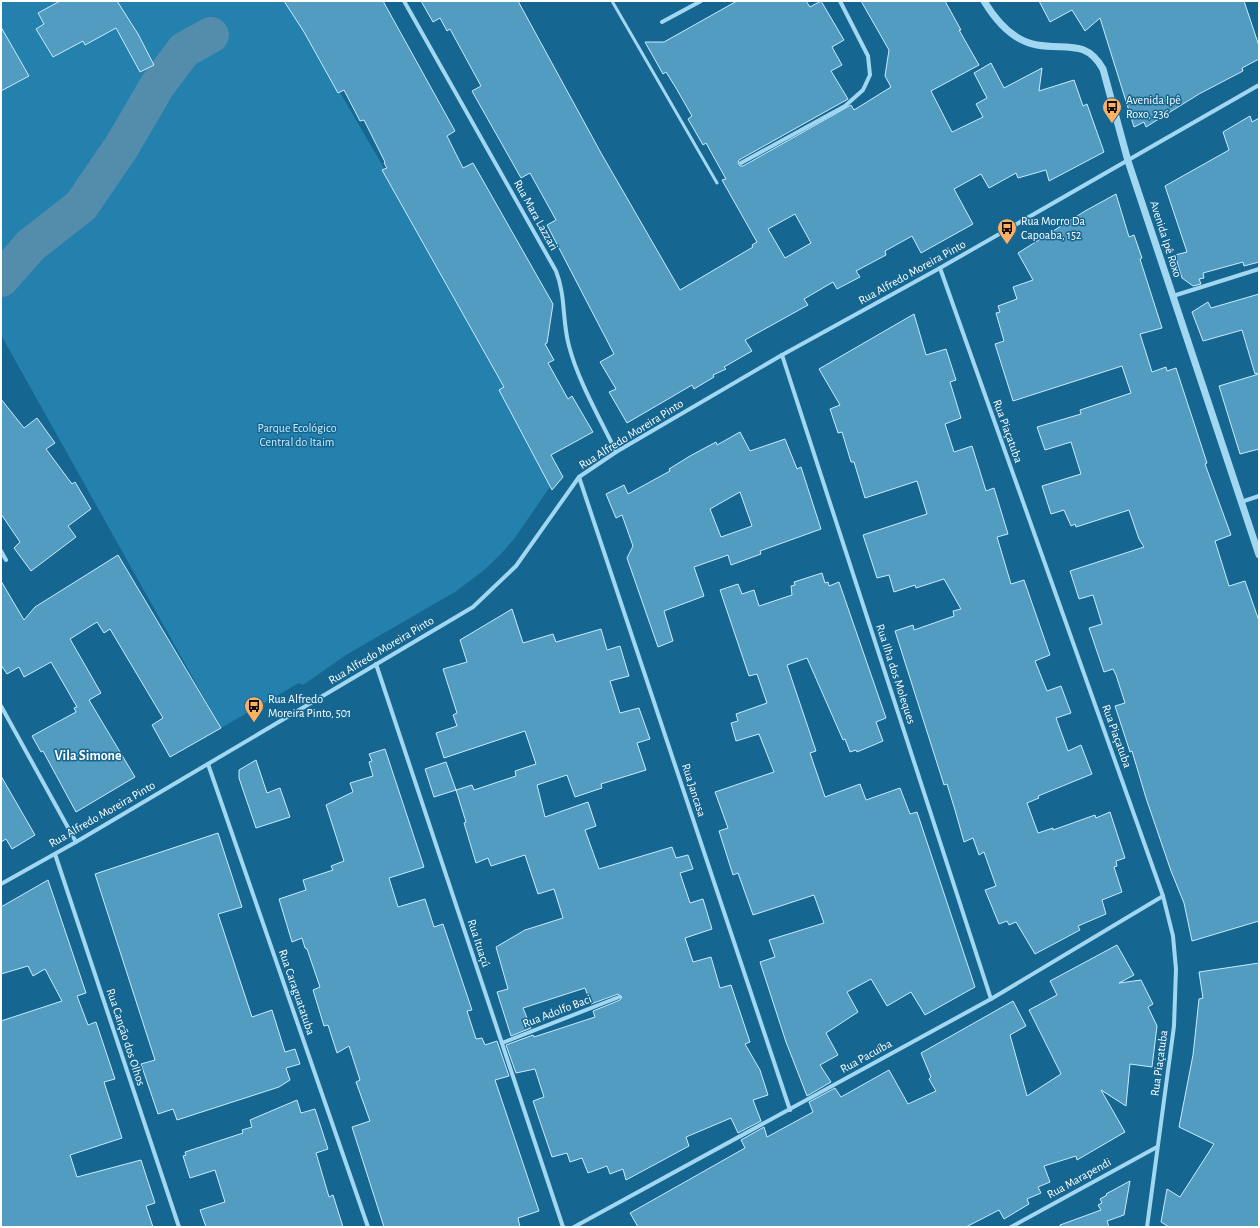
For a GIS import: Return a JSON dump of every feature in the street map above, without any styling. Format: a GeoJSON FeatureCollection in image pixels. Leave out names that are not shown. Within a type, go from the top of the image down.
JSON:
{"type":"FeatureCollection","features":[{"type":"Feature","properties":{"kind":"street","name":"Rua Mara Lazzari"},"geometry":{"type":"LineString","coordinates":[[404,1],[562,284],[569,346],[579,374],[616,452]]}},
{"type":"Feature","properties":{"kind":"street"},"geometry":{"type":"LineString","coordinates":[[662,22],[702,1]]}},
{"type":"Feature","properties":{"kind":"street"},"geometry":{"type":"LineString","coordinates":[[741,163],[845,106],[863,90],[870,75],[868,56],[840,1]]}},
{"type":"Feature","properties":{"kind":"street","name":"Avenida Ipê Roxo"},"geometry":{"type":"LineString","coordinates":[[984,1],[999,24],[1017,38],[1036,45],[1077,48],[1088,51],[1096,56],[1102,69],[1128,161],[1259,554]]}},
{"type":"Feature","properties":{"kind":"street","name":"Rua Alfredo Moreira Pinto"},"geometry":{"type":"LineString","coordinates":[[1,884],[76,842],[473,607],[516,566],[579,477],[616,452],[782,355],[940,268],[1259,85]]}},
{"type":"Feature","properties":{"kind":"street","name":"Rua Piaçatuba"},"geometry":{"type":"LineString","coordinates":[[940,268],[1163,896],[1173,936],[1176,969],[1174,1026],[1147,1227]]}},
{"type":"Feature","properties":{"kind":"street"},"geometry":{"type":"LineString","coordinates":[[1173,296],[1259,269]]}},
{"type":"Feature","properties":{"kind":"street","name":"Rua Ilha dos Moleques"},"geometry":{"type":"LineString","coordinates":[[782,355],[991,999]]}},
{"type":"Feature","properties":{"kind":"street","name":"Rua Jancasa"},"geometry":{"type":"LineString","coordinates":[[579,477],[790,1110]]}},
{"type":"Feature","properties":{"kind":"street"},"geometry":{"type":"LineString","coordinates":[[1241,502],[1259,496]]}},
{"type":"Feature","properties":{"kind":"street"},"geometry":{"type":"LineString","coordinates":[[1,551],[6,560]]}},
{"type":"Feature","properties":{"kind":"street","name":"Rua Ituaçú"},"geometry":{"type":"LineString","coordinates":[[376,664],[563,1227]]}},
{"type":"Feature","properties":{"kind":"street"},"geometry":{"type":"LineString","coordinates":[[1,706],[76,842]]}},
{"type":"Feature","properties":{"kind":"street","name":"Rua Caraguatatuba"},"geometry":{"type":"LineString","coordinates":[[208,764],[368,1227]]}},
{"type":"Feature","properties":{"kind":"street","name":"Rua Canção dos Olhos"},"geometry":{"type":"LineString","coordinates":[[55,854],[179,1227]]}},
{"type":"Feature","properties":{"kind":"street","name":"Rua Pacuíba"},"geometry":{"type":"LineString","coordinates":[[574,1227],[991,999],[1163,896]]}},
{"type":"Feature","properties":{"kind":"street","name":"Rua Adolfo Baci"},"geometry":{"type":"LineString","coordinates":[[502,1043],[619,997]]}},
{"type":"Feature","properties":{"kind":"street","name":"Rua Marapendi"},"geometry":{"type":"LineString","coordinates":[[1011,1227],[1157,1147]]}},
{"type":"Feature","properties":{"kind":"lane"},"geometry":{"type":"LineString","coordinates":[[612,1],[717,183]]}},
{"type":"Feature","properties":{"kind":"green space","name":"Parque Ecológico Central do Itaim"},"geometry":{"type":"Polygon","coordinates":[[[1,1],[287,1],[557,466],[552,484],[514,539],[483,571],[455,592],[346,655],[303,685],[299,683],[221,728],[1,335],[1,1]]]}},
{"type":"Feature","properties":{"kind":"building"},"geometry":{"type":"Polygon","coordinates":[[[60,1],[117,1],[138,34],[154,65],[140,72],[116,28],[85,45],[83,41],[53,57],[36,29],[44,24],[38,13],[60,1]]]}},
{"type":"Feature","properties":{"kind":"building"},"geometry":{"type":"Polygon","coordinates":[[[284,1],[383,1],[455,131],[447,136],[463,168],[473,163],[553,304],[547,343],[545,344],[554,360],[548,363],[568,399],[572,396],[593,432],[551,455],[563,477],[552,490],[499,390],[504,387],[382,170],[387,168],[384,163],[385,162],[364,120],[360,121],[344,90],[338,93],[304,32],[284,1]]]}},
{"type":"Feature","properties":{"kind":"building"},"geometry":{"type":"Polygon","coordinates":[[[421,1],[518,1],[601,153],[680,290],[753,247],[752,245],[757,242],[722,180],[726,179],[706,143],[703,145],[688,119],[692,116],[666,72],[663,74],[645,42],[664,42],[737,1],[806,1],[810,7],[821,1],[844,40],[832,47],[842,65],[831,71],[848,99],[739,160],[738,163],[740,166],[743,166],[851,105],[854,110],[891,87],[885,76],[889,50],[861,1],[945,1],[961,30],[959,30],[979,65],[931,91],[952,132],[983,117],[976,104],[987,98],[974,73],[991,63],[1004,88],[1042,68],[1039,91],[1074,80],[1083,106],[1087,104],[1104,152],[1049,181],[1046,170],[1018,178],[1016,173],[989,188],[981,174],[954,189],[973,224],[921,253],[912,236],[885,251],[886,255],[856,271],[860,277],[837,289],[833,282],[804,299],[808,305],[745,340],[752,351],[724,367],[726,369],[713,375],[714,377],[694,389],[692,385],[627,423],[609,392],[616,389],[600,362],[614,354],[547,225],[556,220],[530,173],[521,178],[472,91],[481,86],[450,29],[447,31],[440,18],[433,22],[421,1]],[[795,214],[768,229],[785,258],[811,243],[795,214]]]}},
{"type":"Feature","properties":{"kind":"building"},"geometry":{"type":"Polygon","coordinates":[[[1039,1],[1244,1],[1259,46],[1259,59],[1242,68],[1243,71],[1199,94],[1146,127],[1144,122],[1134,127],[1100,18],[1085,31],[1072,10],[1050,22],[1039,1]]]}},
{"type":"Feature","properties":{"kind":"building"},"geometry":{"type":"Polygon","coordinates":[[[1,27],[29,76],[1,91],[1,27]]]}},
{"type":"Feature","properties":{"kind":"building"},"geometry":{"type":"Polygon","coordinates":[[[1250,116],[1252,122],[1259,118],[1259,262],[1244,266],[1243,262],[1203,273],[1204,278],[1199,279],[1201,284],[1193,286],[1182,278],[1175,255],[1187,252],[1165,186],[1229,150],[1223,132],[1250,116]]]}},
{"type":"Feature","properties":{"kind":"building"},"geometry":{"type":"Polygon","coordinates":[[[1116,194],[1129,237],[1134,235],[1142,258],[1140,259],[1162,328],[1140,334],[1152,372],[1166,367],[1167,371],[1176,368],[1207,463],[1205,464],[1231,535],[1215,541],[1229,586],[1245,581],[1259,621],[1259,921],[1192,941],[1184,903],[1171,871],[1146,798],[1132,751],[1130,752],[1115,706],[1125,703],[1116,675],[1113,669],[1104,672],[1089,628],[1102,624],[1093,595],[1079,599],[1070,571],[1144,547],[1139,539],[1129,510],[1076,527],[1075,524],[1071,526],[1064,510],[1051,514],[1042,486],[1081,474],[1071,442],[1045,450],[1037,427],[1081,414],[1080,410],[1131,393],[1122,366],[1013,401],[995,344],[1004,341],[996,313],[1000,312],[998,306],[1017,299],[1013,287],[1033,280],[1018,253],[1085,211],[1116,194]]]}},
{"type":"Feature","properties":{"kind":"building"},"geometry":{"type":"Polygon","coordinates":[[[1259,294],[1259,373],[1255,374],[1242,330],[1203,341],[1192,312],[1208,302],[1211,308],[1259,294]]]}},
{"type":"Feature","properties":{"kind":"building"},"geometry":{"type":"Polygon","coordinates":[[[914,314],[926,355],[946,349],[956,380],[950,382],[961,418],[945,424],[954,452],[972,446],[986,491],[994,488],[1008,534],[997,537],[1011,584],[1024,580],[1050,655],[1035,661],[1047,691],[1061,686],[1071,713],[1056,718],[1068,751],[1081,745],[1092,774],[1038,796],[1039,798],[1027,803],[1038,833],[1053,828],[1053,830],[1095,815],[1096,818],[1110,812],[1125,858],[1116,861],[1117,866],[1114,867],[1122,892],[1102,900],[1106,914],[1078,926],[1080,930],[1035,954],[1016,922],[1009,925],[1007,921],[999,924],[985,890],[996,886],[984,852],[979,855],[973,838],[964,842],[947,784],[944,785],[895,631],[913,625],[914,630],[954,616],[953,611],[961,609],[944,579],[916,588],[915,585],[894,592],[889,575],[877,578],[863,535],[927,514],[917,481],[865,498],[854,462],[851,462],[842,432],[838,433],[830,409],[840,405],[819,369],[914,314]]]}},
{"type":"Feature","properties":{"kind":"building"},"geometry":{"type":"Polygon","coordinates":[[[1259,374],[1259,449],[1240,454],[1219,386],[1259,374]]]}},
{"type":"Feature","properties":{"kind":"building"},"geometry":{"type":"Polygon","coordinates":[[[1,399],[24,428],[37,418],[55,443],[46,449],[72,484],[75,482],[91,509],[68,526],[76,537],[31,571],[14,548],[20,542],[1,514],[1,399]]]}},
{"type":"Feature","properties":{"kind":"building"},"geometry":{"type":"Polygon","coordinates":[[[740,432],[750,451],[785,439],[797,469],[801,467],[821,529],[760,551],[761,554],[731,565],[728,555],[694,567],[704,596],[664,611],[673,641],[658,647],[627,558],[633,546],[622,515],[616,518],[606,494],[624,485],[628,494],[670,471],[669,469],[690,456],[716,442],[717,445],[740,432]],[[740,492],[710,509],[721,537],[752,526],[740,492]]]}},
{"type":"Feature","properties":{"kind":"building"},"geometry":{"type":"Polygon","coordinates":[[[118,555],[221,728],[170,757],[152,725],[163,718],[110,629],[104,633],[97,622],[70,639],[101,693],[89,700],[135,777],[76,812],[43,751],[41,752],[32,736],[76,712],[74,708],[77,707],[51,662],[24,677],[19,667],[7,674],[1,665],[1,581],[24,620],[35,607],[118,555]]]}},
{"type":"Feature","properties":{"kind":"building"},"geometry":{"type":"Polygon","coordinates":[[[822,573],[825,583],[828,582],[829,586],[839,582],[886,718],[876,722],[883,741],[857,752],[856,750],[850,752],[845,739],[843,740],[807,658],[787,665],[816,751],[810,753],[825,797],[860,784],[866,800],[900,788],[910,814],[917,812],[975,987],[925,1015],[911,992],[887,1006],[871,979],[847,992],[858,1012],[826,1033],[838,1055],[820,1065],[831,1082],[807,1096],[786,1042],[760,962],[775,957],[769,940],[824,923],[814,895],[753,915],[738,873],[733,875],[719,831],[728,828],[715,792],[774,772],[759,734],[736,741],[731,723],[738,721],[736,714],[767,703],[757,674],[749,676],[720,590],[738,584],[742,594],[754,590],[759,606],[792,595],[791,586],[795,585],[794,582],[822,573]]]}},
{"type":"Feature","properties":{"kind":"building"},"geometry":{"type":"Polygon","coordinates":[[[512,609],[523,643],[553,634],[556,642],[601,629],[607,650],[620,646],[629,676],[610,681],[620,713],[639,708],[650,739],[637,743],[646,770],[601,784],[602,788],[575,797],[567,775],[537,785],[545,817],[588,802],[596,826],[585,830],[599,869],[672,847],[676,858],[688,855],[693,869],[680,873],[690,903],[703,899],[712,929],[685,938],[693,962],[711,957],[720,988],[731,985],[750,1042],[745,1044],[760,1070],[768,1095],[753,1100],[761,1121],[738,1133],[731,1118],[686,1137],[689,1146],[626,1180],[623,1169],[610,1174],[607,1166],[588,1173],[582,1158],[570,1162],[567,1153],[552,1157],[533,1101],[544,1097],[535,1069],[516,1073],[506,1045],[533,1035],[534,1037],[595,1017],[593,1011],[620,1000],[622,997],[618,994],[591,1004],[585,988],[523,1008],[531,1028],[511,1036],[497,992],[508,989],[496,947],[525,930],[563,918],[554,889],[538,894],[525,855],[491,866],[488,858],[476,863],[456,790],[472,785],[474,790],[516,776],[515,771],[536,764],[525,731],[444,758],[436,733],[457,726],[453,715],[457,713],[443,669],[467,662],[460,640],[512,609]]]}},
{"type":"Feature","properties":{"kind":"building"},"geometry":{"type":"Polygon","coordinates":[[[385,749],[424,867],[389,878],[398,907],[425,899],[434,927],[443,924],[472,1010],[467,1011],[476,1039],[482,1038],[485,1045],[497,1041],[509,1076],[495,1080],[539,1211],[518,1218],[520,1227],[384,1227],[352,1127],[370,1121],[356,1082],[360,1080],[349,1046],[337,1053],[328,1025],[324,1026],[313,990],[320,987],[307,949],[305,948],[302,938],[292,942],[279,899],[306,890],[303,880],[333,870],[331,866],[344,861],[326,805],[353,792],[350,783],[373,776],[369,762],[372,761],[369,754],[385,749]]]}},
{"type":"Feature","properties":{"kind":"building"},"geometry":{"type":"Polygon","coordinates":[[[256,760],[267,793],[280,788],[290,817],[256,828],[239,778],[239,770],[256,760]]]}},
{"type":"Feature","properties":{"kind":"building"},"geometry":{"type":"Polygon","coordinates":[[[446,762],[456,790],[434,797],[425,769],[446,762]]]}},
{"type":"Feature","properties":{"kind":"building"},"geometry":{"type":"Polygon","coordinates":[[[1,776],[35,835],[12,849],[6,839],[1,842],[1,776]]]}},
{"type":"Feature","properties":{"kind":"building"},"geometry":{"type":"Polygon","coordinates":[[[218,833],[242,907],[218,914],[252,1017],[272,1010],[285,1052],[295,1049],[300,1064],[286,1068],[290,1080],[279,1087],[177,1120],[173,1109],[158,1114],[141,1064],[155,1060],[95,874],[218,833]]]}},
{"type":"Feature","properties":{"kind":"building"},"geometry":{"type":"Polygon","coordinates":[[[48,880],[86,993],[77,996],[88,1025],[96,1022],[115,1079],[104,1082],[122,1138],[70,1155],[77,1177],[141,1160],[155,1203],[146,1206],[153,1227],[1,1227],[1,1021],[62,1001],[45,969],[33,976],[28,966],[1,974],[1,907],[48,880]]]}},
{"type":"Feature","properties":{"kind":"building"},"geometry":{"type":"Polygon","coordinates":[[[1117,945],[1134,975],[1119,983],[1141,980],[1153,1004],[1148,1007],[1157,1026],[1152,1067],[1130,1064],[1126,1106],[1101,1090],[1125,1132],[1077,1160],[1076,1156],[1044,1166],[1050,1182],[1038,1187],[1041,1193],[1027,1199],[1029,1204],[1004,1219],[999,1210],[966,1227],[638,1227],[630,1213],[745,1148],[741,1140],[764,1127],[767,1137],[813,1112],[809,1102],[835,1088],[841,1097],[889,1070],[908,1104],[936,1091],[929,1079],[931,1077],[921,1053],[1013,1001],[1026,1026],[1010,1035],[1027,1096],[1061,1074],[1029,1010],[1057,995],[1050,981],[1117,945]]]}},
{"type":"Feature","properties":{"kind":"building"},"geometry":{"type":"Polygon","coordinates":[[[1259,963],[1259,1227],[1169,1227],[1161,1222],[1167,1189],[1180,1197],[1214,1144],[1179,1127],[1193,1055],[1199,999],[1203,998],[1199,972],[1259,963]]]}},
{"type":"Feature","properties":{"kind":"building"},"geometry":{"type":"Polygon","coordinates":[[[297,1100],[301,1113],[315,1109],[328,1149],[316,1153],[329,1197],[333,1195],[343,1227],[206,1227],[200,1210],[225,1202],[215,1170],[190,1178],[183,1156],[186,1155],[185,1152],[243,1133],[242,1130],[252,1127],[250,1120],[297,1100]]]}},
{"type":"Feature","properties":{"kind":"building"},"geometry":{"type":"Polygon","coordinates":[[[1130,1181],[1124,1215],[1107,1221],[1109,1227],[1060,1227],[1060,1225],[1101,1210],[1098,1205],[1102,1203],[1100,1199],[1107,1195],[1106,1194],[1130,1181]]]}},
{"type":"Feature","properties":{"kind":"waterway"},"geometry":{"type":"LineString","coordinates":[[1,279],[31,245],[81,206],[122,146],[157,86],[184,50],[211,35]]}},
{"type":"Feature","properties":{"kind":"place","name":"Avenida Ipê Roxo, 236"},"geometry":{"type":"Point","coordinates":[1112,124]}},
{"type":"Feature","properties":{"kind":"place","name":"Rua Morro Da Capoaba, 152"},"geometry":{"type":"Point","coordinates":[1007,245]}},
{"type":"Feature","properties":{"kind":"place","name":"Rua Alfredo Moreira Pinto, 501"},"geometry":{"type":"Point","coordinates":[254,723]}},
{"type":"Feature","properties":{"kind":"district","name":"Vila Simone"},"geometry":{"type":"Point","coordinates":[88,755]}}]}
